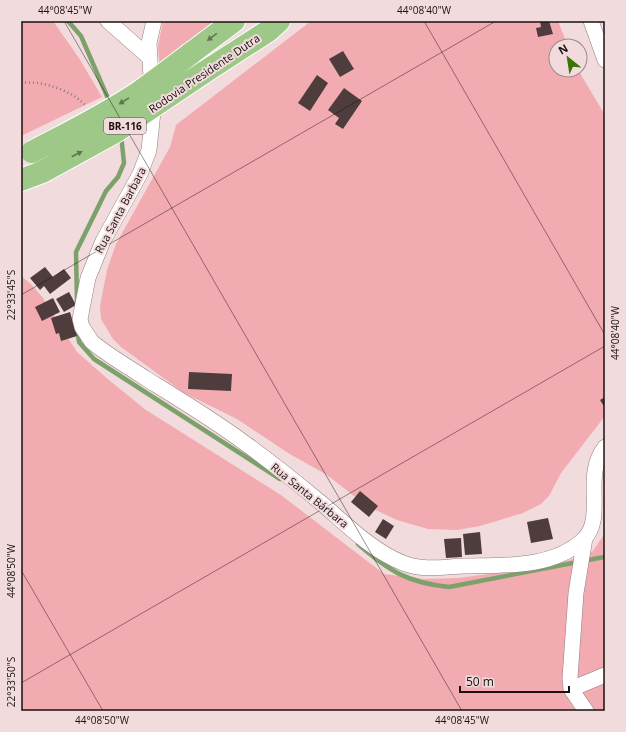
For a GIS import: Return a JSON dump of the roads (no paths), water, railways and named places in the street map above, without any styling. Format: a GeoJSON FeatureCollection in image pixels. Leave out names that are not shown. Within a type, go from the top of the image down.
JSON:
{"type":"FeatureCollection","features":[{"type":"Feature","properties":{"kind":"highway","name":"Rodovia Presidente Dutra"},"geometry":{"type":"LineString","coordinates":[[26,154],[81,127],[139,92],[234,21]]}},
{"type":"Feature","properties":{"kind":"highway","name":"Rodovia Presidente Dutra"},"geometry":{"type":"LineString","coordinates":[[21,180],[42,172],[114,132],[203,72],[268,31],[279,21]]}},
{"type":"Feature","properties":{"kind":"street"},"geometry":{"type":"LineString","coordinates":[[108,21],[150,58]]}},
{"type":"Feature","properties":{"kind":"street","name":"Rua Santa Barbara"},"geometry":{"type":"LineString","coordinates":[[81,306],[95,258],[120,208],[140,174],[149,150],[153,112],[150,43],[154,21]]}},
{"type":"Feature","properties":{"kind":"street"},"geometry":{"type":"LineString","coordinates":[[591,21],[605,60]]}},
{"type":"Feature","properties":{"kind":"street","name":"Rua Santa Bárbara"},"geometry":{"type":"LineString","coordinates":[[81,306],[80,319],[82,327],[96,346],[246,443],[311,494],[363,539],[401,562],[415,567],[439,569],[525,564],[564,553],[585,538]]}},
{"type":"Feature","properties":{"kind":"street"},"geometry":{"type":"LineString","coordinates":[[586,711],[571,689],[570,678],[576,593],[585,538],[593,516],[594,470],[598,456],[605,447]]}},
{"type":"Feature","properties":{"kind":"street"},"geometry":{"type":"LineString","coordinates":[[571,689],[605,675]]}},
{"type":"Feature","properties":{"kind":"waterway"},"geometry":{"type":"LineString","coordinates":[[68,21],[81,36],[110,103]]}},
{"type":"Feature","properties":{"kind":"waterway"},"geometry":{"type":"LineString","coordinates":[[77,302],[76,252],[106,191],[118,177],[124,163],[121,134]]}},
{"type":"Feature","properties":{"kind":"waterway"},"geometry":{"type":"LineString","coordinates":[[77,328],[79,342],[94,359],[280,479]]}},
{"type":"Feature","properties":{"kind":"waterway"},"geometry":{"type":"LineString","coordinates":[[358,544],[380,562],[410,579],[449,587],[604,557]]}}]}
